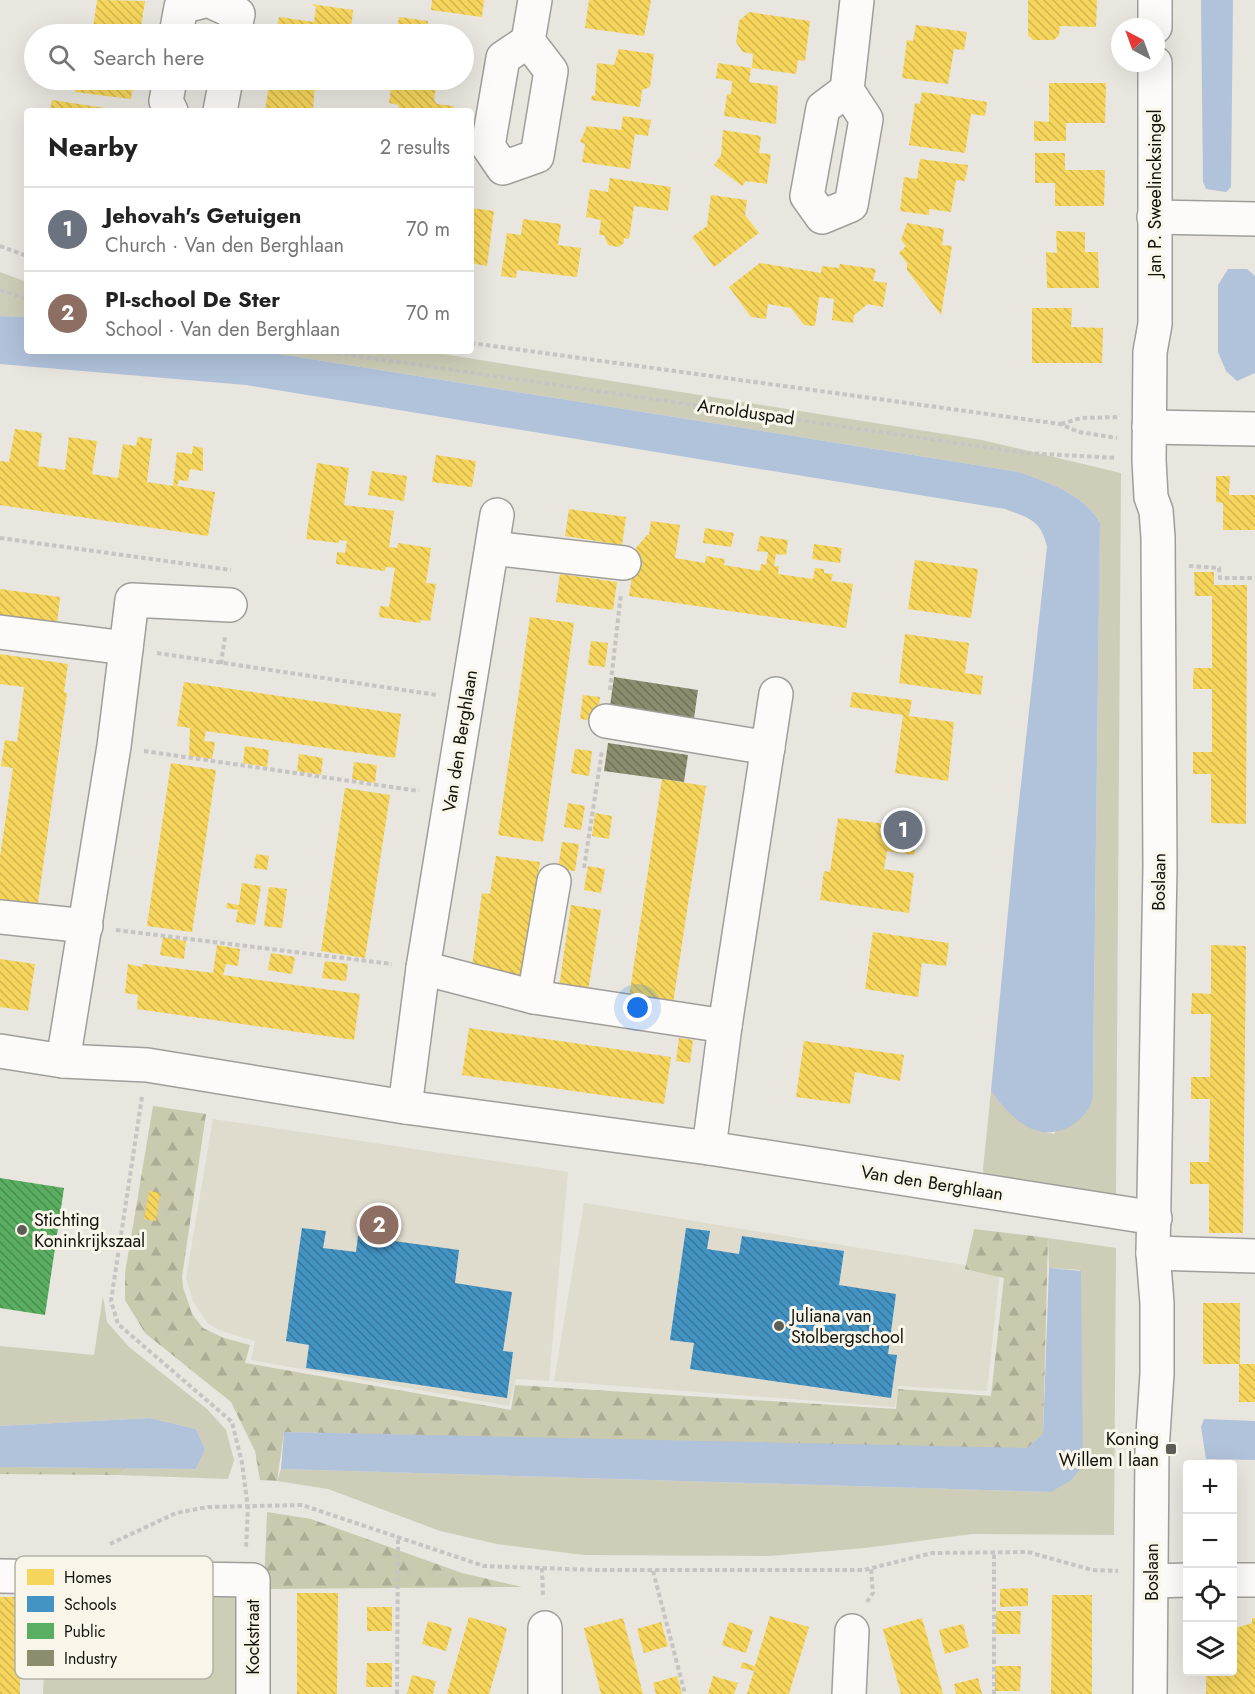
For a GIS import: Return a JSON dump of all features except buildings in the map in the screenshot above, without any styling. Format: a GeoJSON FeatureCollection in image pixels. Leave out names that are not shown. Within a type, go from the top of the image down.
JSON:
{"type":"FeatureCollection","features":[{"type":"Feature","properties":{"kind":"street"},"geometry":{"type":"LineString","coordinates":[[178,24],[181,7],[208,0],[238,14],[236,24]]}},
{"type":"Feature","properties":{"kind":"street"},"geometry":{"type":"LineString","coordinates":[[528,41],[535,0]]}},
{"type":"Feature","properties":{"kind":"street"},"geometry":{"type":"LineString","coordinates":[[847,90],[857,0]]}},
{"type":"Feature","properties":{"kind":"street"},"geometry":{"type":"LineString","coordinates":[[1155,0],[1155,18]]}},
{"type":"Feature","properties":{"kind":"street","name":"Jan P. Sweelincksingel"},"geometry":{"type":"LineString","coordinates":[[1155,72],[1155,324],[1166,351],[1171,395],[1160,427]]}},
{"type":"Feature","properties":{"kind":"street"},"geometry":{"type":"LineString","coordinates":[[168,90],[166,101],[170,108]]}},
{"type":"Feature","properties":{"kind":"street"},"geometry":{"type":"LineString","coordinates":[[221,108],[224,90]]}},
{"type":"Feature","properties":{"kind":"street"},"geometry":{"type":"LineString","coordinates":[[1154,217],[1255,219]]}},
{"type":"Feature","properties":{"kind":"street"},"geometry":{"type":"LineString","coordinates":[[1160,427],[1255,429]]}},
{"type":"Feature","properties":{"kind":"street","name":"Boslaan"},"geometry":{"type":"LineString","coordinates":[[1150,1694],[1152,1450],[1140,1375],[1141,1304],[1153,1253],[1155,1218],[1160,867],[1158,561],[1156,511],[1151,497],[1149,460],[1160,427]]}},
{"type":"Feature","properties":{"kind":"street","name":"Boslaan"},"geometry":{"type":"LineString","coordinates":[[1156,511],[1165,498],[1172,461],[1160,427]]}},
{"type":"Feature","properties":{"kind":"street","name":"Van den Berghlaan"},"geometry":{"type":"LineString","coordinates":[[405,1107],[423,968],[497,515]]}},
{"type":"Feature","properties":{"kind":"street"},"geometry":{"type":"LineString","coordinates":[[492,548],[624,562]]}},
{"type":"Feature","properties":{"kind":"street"},"geometry":{"type":"LineString","coordinates":[[63,1061],[114,746],[132,600],[230,604]]}},
{"type":"Feature","properties":{"kind":"street"},"geometry":{"type":"LineString","coordinates":[[0,632],[126,648]]}},
{"type":"Feature","properties":{"kind":"street"},"geometry":{"type":"LineString","coordinates":[[709,1148],[725,1026],[776,694]]}},
{"type":"Feature","properties":{"kind":"street"},"geometry":{"type":"LineString","coordinates":[[606,721],[768,748]]}},
{"type":"Feature","properties":{"kind":"street"},"geometry":{"type":"LineString","coordinates":[[534,997],[554,881]]}},
{"type":"Feature","properties":{"kind":"street"},"geometry":{"type":"LineString","coordinates":[[0,917],[86,926]]}},
{"type":"Feature","properties":{"kind":"street"},"geometry":{"type":"LineString","coordinates":[[423,968],[534,997],[725,1026]]}},
{"type":"Feature","properties":{"kind":"street","name":"Van den Berghlaan"},"geometry":{"type":"LineString","coordinates":[[0,1051],[63,1061],[147,1065],[405,1107],[709,1148],[1155,1218]]}},
{"type":"Feature","properties":{"kind":"street"},"geometry":{"type":"LineString","coordinates":[[1153,1253],[1255,1256]]}},
{"type":"Feature","properties":{"kind":"street"},"geometry":{"type":"LineString","coordinates":[[0,1576],[15,1576]]}},
{"type":"Feature","properties":{"kind":"street"},"geometry":{"type":"LineString","coordinates":[[1152,1576],[1183,1579]]}},
{"type":"Feature","properties":{"kind":"street"},"geometry":{"type":"LineString","coordinates":[[213,1579],[253,1580]]}},
{"type":"Feature","properties":{"kind":"street","name":"Kockstraat"},"geometry":{"type":"LineString","coordinates":[[253,1580],[254,1694]]}},
{"type":"Feature","properties":{"kind":"street"},"geometry":{"type":"LineString","coordinates":[[1237,1580],[1255,1580]]}},
{"type":"Feature","properties":{"kind":"street"},"geometry":{"type":"LineString","coordinates":[[544,1628],[545,1694]]}},
{"type":"Feature","properties":{"kind":"street"},"geometry":{"type":"LineString","coordinates":[[849,1694],[852,1631]]}},
{"type":"Feature","properties":{"kind":"path"},"geometry":{"type":"LineString","coordinates":[[0,246],[24,255]]}},
{"type":"Feature","properties":{"kind":"path"},"geometry":{"type":"LineString","coordinates":[[0,290],[24,298]]}},
{"type":"Feature","properties":{"kind":"path","name":"Arnolduspad"},"geometry":{"type":"LineString","coordinates":[[474,343],[1060,424],[1079,432],[1124,440],[1160,427]]}},
{"type":"Feature","properties":{"kind":"path","name":"Arnolduspad"},"geometry":{"type":"LineString","coordinates":[[343,354],[1025,453],[1149,460]]}},
{"type":"Feature","properties":{"kind":"path","name":"Arnolduspad"},"geometry":{"type":"LineString","coordinates":[[1060,424],[1081,418],[1124,417],[1160,427]]}},
{"type":"Feature","properties":{"kind":"path"},"geometry":{"type":"LineString","coordinates":[[1158,561],[1219,568],[1220,578],[1255,578]]}},
{"type":"Feature","properties":{"kind":"path"},"geometry":{"type":"LineString","coordinates":[[126,648],[467,700]]}},
{"type":"Feature","properties":{"kind":"path"},"geometry":{"type":"LineString","coordinates":[[114,746],[452,796]]}},
{"type":"Feature","properties":{"kind":"path"},"geometry":{"type":"LineString","coordinates":[[86,926],[423,968]]}},
{"type":"Feature","properties":{"kind":"path"},"geometry":{"type":"LineString","coordinates":[[147,1065],[111,1301],[118,1324],[232,1422],[242,1463],[248,1508],[245,1567],[253,1580]]}},
{"type":"Feature","properties":{"kind":"path"},"geometry":{"type":"LineString","coordinates":[[103,1548],[176,1513],[208,1508],[302,1505],[484,1566],[653,1571],[864,1570],[932,1553],[1028,1552],[1092,1570],[1152,1576]]}},
{"type":"Feature","properties":{"kind":"path"},"geometry":{"type":"LineString","coordinates":[[397,1694],[398,1536]]}},
{"type":"Feature","properties":{"kind":"path"},"geometry":{"type":"LineString","coordinates":[[994,1553],[994,1694]]}},
{"type":"Feature","properties":{"kind":"path"},"geometry":{"type":"LineString","coordinates":[[653,1571],[685,1694]]}},
{"type":"Feature","properties":{"kind":"shaded area"},"geometry":{"type":"Polygon","coordinates":[[[213,1119],[568,1172],[549,1381],[516,1379],[509,1406],[251,1360],[255,1341],[221,1331],[207,1323],[193,1301],[186,1278],[213,1119]]]}},
{"type":"Feature","properties":{"kind":"shaded area","name":"Juliana van Stolbergschool"},"geometry":{"type":"Polygon","coordinates":[[[584,1203],[1000,1271],[987,1391],[898,1386],[895,1407],[554,1381],[584,1203]]]}},
{"type":"Feature","properties":{"kind":"green space"},"geometry":{"type":"Polygon","coordinates":[[[0,272],[24,281],[24,317],[0,316],[0,272]]]}},
{"type":"Feature","properties":{"kind":"green space"},"geometry":{"type":"Polygon","coordinates":[[[279,354],[443,354],[982,440],[1121,473],[1116,1195],[1104,1197],[984,1178],[991,1091],[1018,1120],[1054,1134],[1093,1078],[1100,523],[1085,504],[1075,497],[1019,472],[279,354]]]}},
{"type":"Feature","properties":{"kind":"green space"},"geometry":{"type":"Polygon","coordinates":[[[153,1106],[206,1114],[182,1277],[183,1287],[192,1314],[203,1328],[224,1338],[250,1345],[245,1363],[511,1410],[515,1385],[896,1409],[898,1389],[991,1396],[1004,1278],[965,1269],[974,1229],[1048,1238],[1043,1434],[1027,1448],[997,1449],[284,1432],[277,1481],[260,1480],[255,1451],[231,1402],[145,1333],[125,1300],[125,1273],[153,1106]]]}},
{"type":"Feature","properties":{"kind":"green space"},"geometry":{"type":"Polygon","coordinates":[[[1048,1238],[1116,1248],[1114,1535],[972,1534],[865,1548],[770,1556],[584,1555],[497,1544],[440,1531],[328,1489],[277,1481],[281,1469],[1051,1492],[1080,1270],[1049,1268],[1048,1238]]]}},
{"type":"Feature","properties":{"kind":"green space"},"geometry":{"type":"Polygon","coordinates":[[[103,1296],[107,1322],[129,1347],[207,1409],[226,1430],[234,1460],[228,1479],[118,1475],[127,1468],[196,1469],[205,1449],[196,1429],[150,1418],[0,1426],[0,1346],[94,1355],[103,1296]]]}},
{"type":"Feature","properties":{"kind":"green space"},"geometry":{"type":"Polygon","coordinates":[[[0,1467],[127,1468],[118,1475],[0,1474],[0,1467]]]}},
{"type":"Feature","properties":{"kind":"green space"},"geometry":{"type":"Polygon","coordinates":[[[267,1512],[311,1519],[462,1573],[522,1587],[264,1589],[267,1512]]]}},
{"type":"Feature","properties":{"kind":"green space"},"geometry":{"type":"Polygon","coordinates":[[[213,1596],[239,1597],[238,1694],[43,1694],[44,1679],[213,1679],[213,1596]]]}},
{"type":"Feature","properties":{"kind":"water"},"geometry":{"type":"Polygon","coordinates":[[[1201,0],[1233,0],[1231,187],[1226,192],[1206,189],[1203,182],[1201,0]]]}},
{"type":"Feature","properties":{"kind":"water"},"geometry":{"type":"Polygon","coordinates":[[[1228,269],[1247,269],[1255,276],[1255,373],[1237,381],[1226,371],[1218,352],[1218,285],[1228,269]]]}},
{"type":"Feature","properties":{"kind":"water"},"geometry":{"type":"Polygon","coordinates":[[[0,316],[24,317],[24,354],[279,354],[1019,472],[1054,485],[1075,497],[1085,504],[1100,523],[1093,1096],[1086,1113],[1067,1128],[1055,1132],[1044,1132],[1015,1118],[991,1091],[1015,839],[1047,547],[1041,531],[1033,521],[1005,509],[246,385],[0,364],[0,316]]]}},
{"type":"Feature","properties":{"kind":"water"},"geometry":{"type":"Polygon","coordinates":[[[1049,1268],[1081,1271],[1083,1466],[1070,1481],[1051,1492],[281,1469],[284,1432],[1027,1448],[1043,1434],[1049,1268]]]}},
{"type":"Feature","properties":{"kind":"water"},"geometry":{"type":"Polygon","coordinates":[[[150,1418],[196,1429],[205,1449],[196,1469],[0,1467],[0,1426],[150,1418]]]}},
{"type":"Feature","properties":{"kind":"water"},"geometry":{"type":"Polygon","coordinates":[[[1204,1419],[1255,1421],[1255,1460],[1206,1459],[1201,1427],[1204,1419]]]}},
{"type":"Feature","properties":{"kind":"place","name":"Jehovah's Getuigen"},"geometry":{"type":"Point","coordinates":[903,830]}},
{"type":"Feature","properties":{"kind":"place","name":"PI-school De Ster"},"geometry":{"type":"Point","coordinates":[379,1225]}},
{"type":"Feature","properties":{"kind":"place","name":"Stichting Koninkrijkszaal"},"geometry":{"type":"Point","coordinates":[22,1230]}},
{"type":"Feature","properties":{"kind":"place","name":"Juliana van Stolbergschool"},"geometry":{"type":"Point","coordinates":[779,1326]}},
{"type":"Feature","properties":{"kind":"place","name":"Koning Willem I laan"},"geometry":{"type":"Point","coordinates":[1171,1449]}}]}
